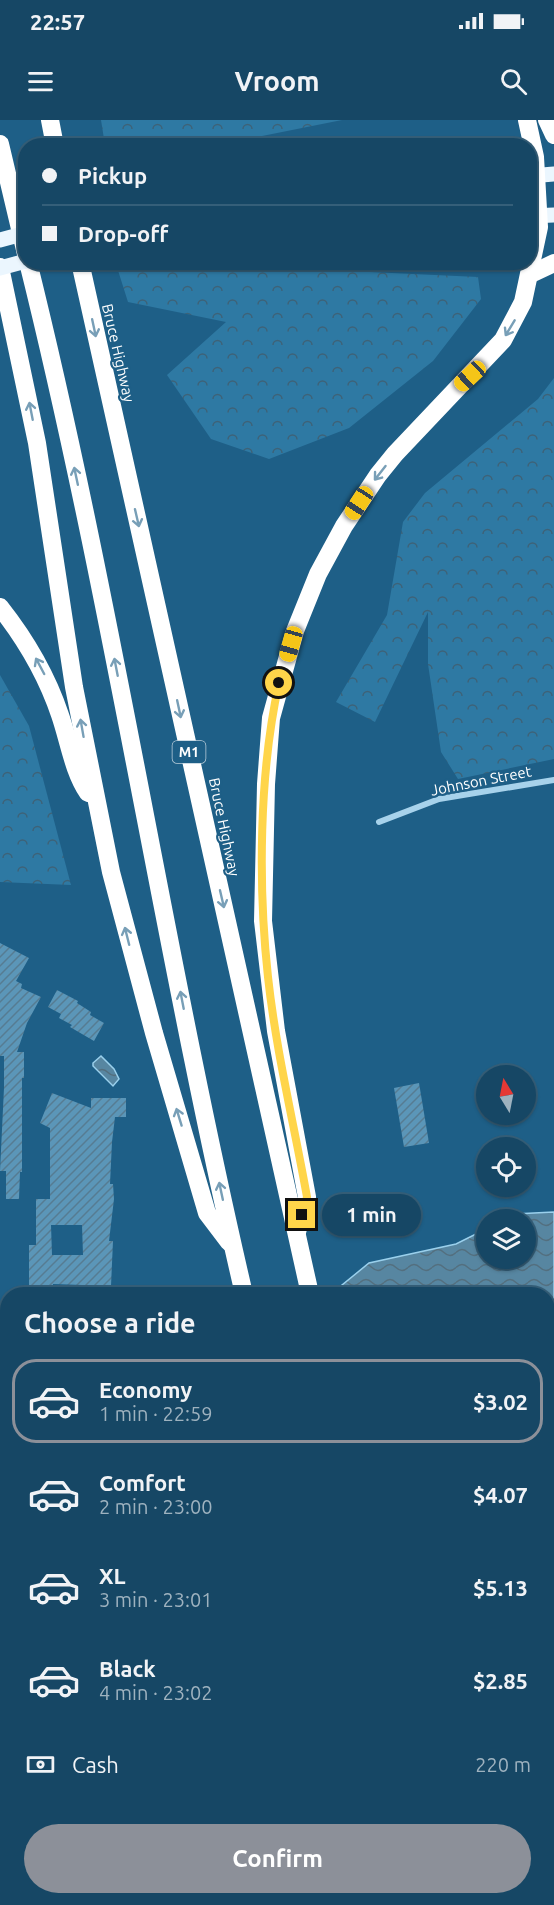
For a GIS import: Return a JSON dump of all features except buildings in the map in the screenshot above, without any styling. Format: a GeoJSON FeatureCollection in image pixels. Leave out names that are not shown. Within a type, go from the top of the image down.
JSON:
{"type":"FeatureCollection","features":[{"type":"Feature","properties":{"kind":"highway"},"geometry":{"type":"LineString","coordinates":[[50,120],[53,138]]}},
{"type":"Feature","properties":{"kind":"highway"},"geometry":{"type":"LineString","coordinates":[[527,120],[531,138]]}},
{"type":"Feature","properties":{"kind":"highway"},"geometry":{"type":"LineString","coordinates":[[547,120],[554,135]]}},
{"type":"Feature","properties":{"kind":"highway"},"geometry":{"type":"LineString","coordinates":[[0,144],[18,220]]}},
{"type":"Feature","properties":{"kind":"highway"},"geometry":{"type":"LineString","coordinates":[[537,239],[541,215],[540,175]]}},
{"type":"Feature","properties":{"kind":"highway"},"geometry":{"type":"LineString","coordinates":[[531,274],[554,263]]}},
{"type":"Feature","properties":{"kind":"highway"},"geometry":{"type":"LineString","coordinates":[[0,267],[39,454],[74,687],[96,806],[135,965],[207,1213],[233,1249]]}},
{"type":"Feature","properties":{"kind":"highway"},"geometry":{"type":"LineString","coordinates":[[29,270],[105,615],[242,1287]]}},
{"type":"Feature","properties":{"kind":"highway","name":"Bruce Highway"},"geometry":{"type":"LineString","coordinates":[[82,270],[309,1287]]}},
{"type":"Feature","properties":{"kind":"highway"},"geometry":{"type":"LineString","coordinates":[[297,1232],[307,1197],[276,1031],[263,921],[266,784],[271,718],[279,683],[307,600],[344,526],[395,454],[503,340],[523,302],[532,270]]}},
{"type":"Feature","properties":{"kind":"highway"},"geometry":{"type":"LineString","coordinates":[[0,607],[44,673],[60,713],[80,781],[96,806]]}},
{"type":"Feature","properties":{"kind":"main road"},"geometry":{"type":"LineString","coordinates":[[0,240],[18,235]]}},
{"type":"Feature","properties":{"kind":"main road"},"geometry":{"type":"LineString","coordinates":[[0,267],[18,264]]}},
{"type":"Feature","properties":{"kind":"street","name":"Johnson Street"},"geometry":{"type":"LineString","coordinates":[[379,822],[439,799],[554,780]]}},
{"type":"Feature","properties":{"kind":"green space"},"geometry":{"type":"Polygon","coordinates":[[[101,120],[342,120],[250,138],[104,138],[101,120]]]}},
{"type":"Feature","properties":{"kind":"green space"},"geometry":{"type":"Polygon","coordinates":[[[118,270],[348,270],[478,277],[481,299],[433,361],[349,428],[269,459],[211,439],[167,375],[226,322],[128,302],[118,270]]]}},
{"type":"Feature","properties":{"kind":"green space"},"geometry":{"type":"Polygon","coordinates":[[[554,378],[554,759],[458,779],[441,752],[428,664],[428,612],[375,722],[336,702],[387,615],[403,522],[425,493],[538,399],[554,378]]]}},
{"type":"Feature","properties":{"kind":"green space"},"geometry":{"type":"Polygon","coordinates":[[[0,675],[29,726],[71,885],[0,882],[0,675]]]}},
{"type":"Feature","properties":{"kind":"water"},"geometry":{"type":"Polygon","coordinates":[[[101,1056],[114,1069],[119,1079],[113,1086],[93,1066],[93,1063],[101,1056]]]}},
{"type":"Feature","properties":{"kind":"water"},"geometry":{"type":"Polygon","coordinates":[[[554,1212],[554,1287],[340,1287],[369,1263],[456,1244],[476,1234],[476,1269],[536,1269],[536,1213],[554,1212]]]}},
{"type":"Feature","properties":{"kind":"route"},"geometry":{"type":"LineString","coordinates":[[279,683],[271,718],[266,784],[263,921],[276,1031],[307,1197],[302,1215]]}}]}
